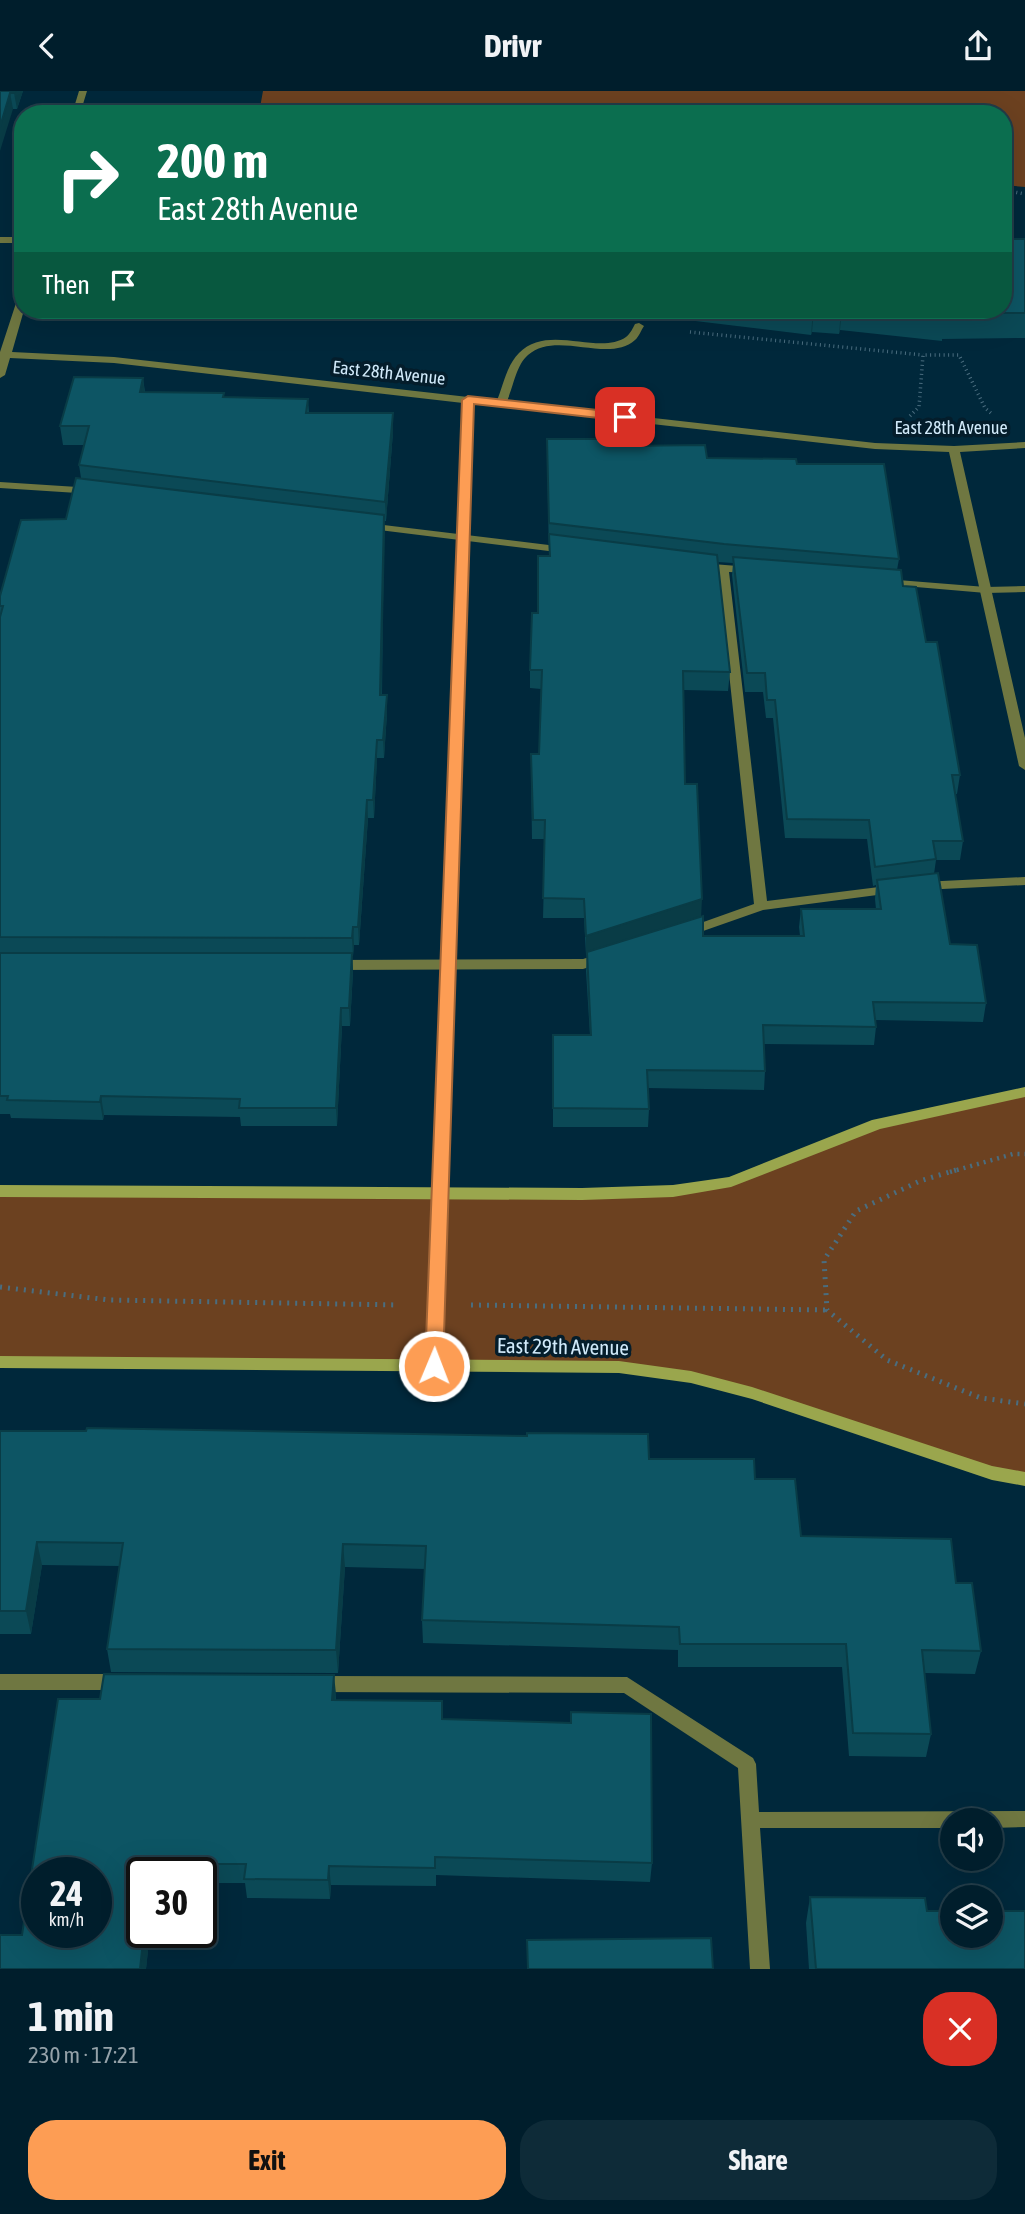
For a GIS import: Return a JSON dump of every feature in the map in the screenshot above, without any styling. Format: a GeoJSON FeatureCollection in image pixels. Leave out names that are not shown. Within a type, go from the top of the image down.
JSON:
{"type":"FeatureCollection","features":[{"type":"Feature","properties":{"kind":"street"},"geometry":{"type":"LineString","coordinates":[[0,375],[3,355],[15,319]]}},
{"type":"Feature","properties":{"kind":"street"},"geometry":{"type":"LineString","coordinates":[[501,403],[522,355],[535,346],[561,341],[610,345],[629,342],[635,337],[639,326]]}},
{"type":"Feature","properties":{"kind":"street","name":"East 28th Avenue"},"geometry":{"type":"LineString","coordinates":[[3,355],[114,360],[875,446],[954,449],[1025,445]]}},
{"type":"Feature","properties":{"kind":"street"},"geometry":{"type":"LineString","coordinates":[[434,1366],[468,400]]}},
{"type":"Feature","properties":{"kind":"street"},"geometry":{"type":"LineString","coordinates":[[954,449],[1025,766]]}},
{"type":"Feature","properties":{"kind":"street"},"geometry":{"type":"LineString","coordinates":[[0,485],[104,493]]}},
{"type":"Feature","properties":{"kind":"street"},"geometry":{"type":"LineString","coordinates":[[352,524],[572,551]]}},
{"type":"Feature","properties":{"kind":"street"},"geometry":{"type":"LineString","coordinates":[[682,563],[764,572]]}},
{"type":"Feature","properties":{"kind":"street"},"geometry":{"type":"LineString","coordinates":[[723,568],[761,906]]}},
{"type":"Feature","properties":{"kind":"street"},"geometry":{"type":"LineString","coordinates":[[875,581],[986,590],[1025,589]]}},
{"type":"Feature","properties":{"kind":"street"},"geometry":{"type":"LineString","coordinates":[[674,936],[761,906],[942,884],[1025,881]]}},
{"type":"Feature","properties":{"kind":"street"},"geometry":{"type":"LineString","coordinates":[[326,965],[583,964],[622,952]]}},
{"type":"Feature","properties":{"kind":"street"},"geometry":{"type":"LineString","coordinates":[[0,1191],[673,1191],[731,1182],[877,1124],[1025,1092]]}},
{"type":"Feature","properties":{"kind":"street","name":"East 29th Avenue"},"geometry":{"type":"LineString","coordinates":[[0,1362],[619,1367],[691,1377],[752,1393],[992,1473],[1025,1479]]}},
{"type":"Feature","properties":{"kind":"street"},"geometry":{"type":"LineString","coordinates":[[0,1682],[139,1683]]}},
{"type":"Feature","properties":{"kind":"street"},"geometry":{"type":"LineString","coordinates":[[293,1683],[627,1685],[747,1764],[760,1969]]}},
{"type":"Feature","properties":{"kind":"street"},"geometry":{"type":"LineString","coordinates":[[750,1820],[1025,1819]]}},
{"type":"Feature","properties":{"kind":"path"},"geometry":{"type":"LineString","coordinates":[[690,332],[923,355],[959,355],[985,408],[998,419],[1008,446]]}},
{"type":"Feature","properties":{"kind":"path"},"geometry":{"type":"LineString","coordinates":[[910,447],[905,420],[919,407],[923,355]]}},
{"type":"Feature","properties":{"kind":"path"},"geometry":{"type":"LineString","coordinates":[[1025,1154],[1013,1154],[920,1181],[856,1211],[824,1261],[827,1310],[887,1360],[981,1398],[1025,1404]]}},
{"type":"Feature","properties":{"kind":"shaded area"},"geometry":{"type":"Polygon","coordinates":[[[263,91],[1025,91],[1025,187],[1012,186],[1012,105],[260,105],[263,91]]]}},
{"type":"Feature","properties":{"kind":"shaded area"},"geometry":{"type":"Polygon","coordinates":[[[1025,1092],[1025,1479],[752,1393],[619,1367],[0,1362],[0,1191],[582,1194],[731,1182],[877,1124],[1025,1092]]]}},
{"type":"Feature","properties":{"kind":"building"},"geometry":{"type":"Polygon","coordinates":[[[0,91],[15,91],[10,93],[0,127],[0,91]]]}},
{"type":"Feature","properties":{"kind":"building"},"geometry":{"type":"Polygon","coordinates":[[[1012,239],[1025,239],[1025,313],[1012,313],[1012,239]]]}},
{"type":"Feature","properties":{"kind":"building"},"geometry":{"type":"Polygon","coordinates":[[[74,377],[143,378],[140,392],[224,393],[223,397],[308,399],[306,413],[393,413],[385,502],[79,465],[89,426],[60,426],[74,377]]]}},
{"type":"Feature","properties":{"kind":"building"},"geometry":{"type":"Polygon","coordinates":[[[547,439],[620,439],[620,446],[705,445],[707,458],[796,459],[797,464],[884,464],[899,559],[724,544],[549,523],[547,439]]]}},
{"type":"Feature","properties":{"kind":"building"},"geometry":{"type":"Polygon","coordinates":[[[76,478],[384,515],[380,695],[387,695],[383,740],[377,740],[373,800],[367,800],[358,927],[353,927],[352,938],[0,937],[0,617],[3,606],[0,606],[0,596],[21,520],[66,519],[76,478]]]}},
{"type":"Feature","properties":{"kind":"building"},"geometry":{"type":"Polygon","coordinates":[[[549,534],[717,555],[730,672],[683,671],[685,784],[697,784],[702,899],[586,936],[584,899],[543,898],[545,820],[533,820],[531,754],[539,754],[542,670],[530,670],[532,613],[538,613],[538,556],[550,556],[549,534]]]}},
{"type":"Feature","properties":{"kind":"building"},"geometry":{"type":"Polygon","coordinates":[[[733,557],[901,570],[903,586],[916,587],[926,642],[937,642],[960,775],[952,775],[963,841],[933,841],[936,859],[875,867],[869,820],[787,819],[775,700],[767,700],[765,673],[747,673],[733,557]]]}},
{"type":"Feature","properties":{"kind":"building"},"geometry":{"type":"Polygon","coordinates":[[[938,873],[950,944],[977,945],[986,1003],[873,1002],[876,1027],[763,1025],[765,1071],[647,1070],[649,1109],[553,1108],[553,1035],[591,1035],[587,952],[703,916],[703,936],[804,936],[801,909],[881,909],[877,880],[938,873]]]}},
{"type":"Feature","properties":{"kind":"building"},"geometry":{"type":"Polygon","coordinates":[[[0,953],[352,953],[349,1008],[341,1008],[336,1108],[239,1108],[240,1099],[101,1096],[100,1102],[7,1100],[8,1096],[0,1096],[0,953]]]}},
{"type":"Feature","properties":{"kind":"building"},"geometry":{"type":"Polygon","coordinates":[[[87,1428],[527,1436],[527,1433],[648,1434],[649,1459],[754,1459],[755,1479],[795,1479],[801,1536],[951,1539],[956,1583],[972,1583],[981,1651],[922,1650],[931,1734],[853,1733],[846,1644],[680,1644],[679,1627],[422,1620],[426,1546],[343,1544],[336,1650],[107,1649],[123,1543],[37,1542],[26,1611],[0,1611],[0,1431],[86,1431],[87,1428]]]}},
{"type":"Feature","properties":{"kind":"building"},"geometry":{"type":"Polygon","coordinates":[[[104,1674],[334,1675],[332,1700],[442,1701],[442,1719],[571,1723],[571,1712],[651,1714],[652,1863],[435,1857],[435,1868],[329,1866],[328,1880],[244,1879],[246,1864],[217,1864],[217,1857],[126,1857],[126,1948],[142,1948],[140,1969],[0,1969],[0,1935],[21,1935],[21,1948],[112,1948],[112,1857],[34,1857],[58,1699],[100,1699],[104,1674]]]}},
{"type":"Feature","properties":{"kind":"building"},"geometry":{"type":"Polygon","coordinates":[[[810,1897],[925,1898],[927,1911],[940,1911],[940,1948],[1003,1948],[1003,1911],[1025,1911],[1025,1969],[816,1969],[810,1897]]]}},
{"type":"Feature","properties":{"kind":"building"},"geometry":{"type":"Polygon","coordinates":[[[711,1938],[713,1969],[528,1969],[527,1940],[711,1938]]]}},
{"type":"Feature","properties":{"kind":"route"},"geometry":{"type":"LineString","coordinates":[[434,1366],[468,400],[625,417]]}}]}
